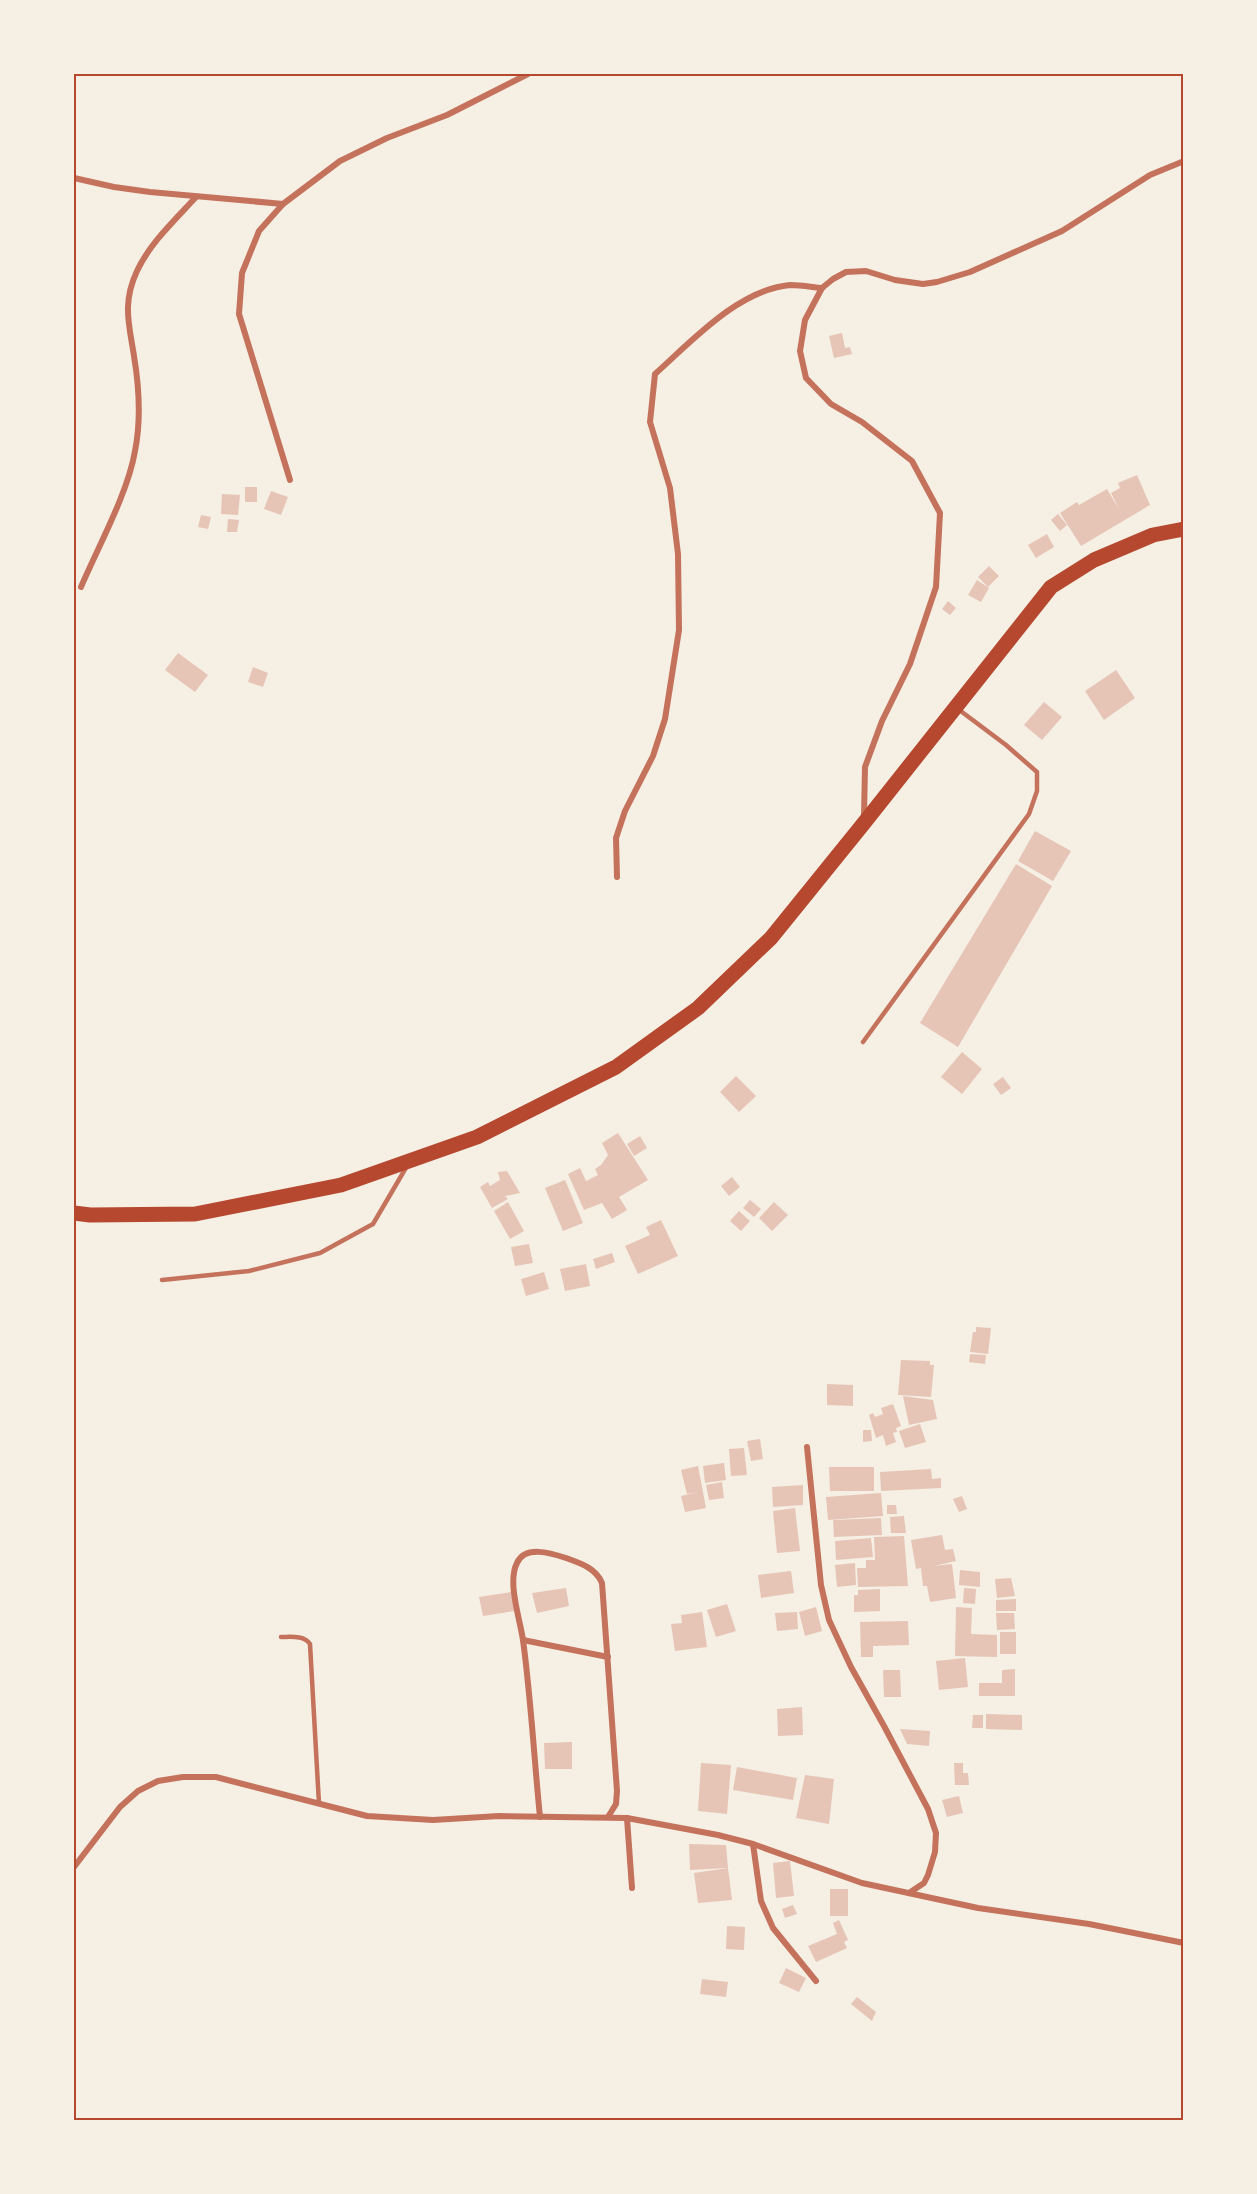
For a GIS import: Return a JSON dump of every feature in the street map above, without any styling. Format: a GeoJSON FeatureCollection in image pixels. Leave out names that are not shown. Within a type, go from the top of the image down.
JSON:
{"type":"FeatureCollection","features":[{"type":"Feature","properties":{"kind":"main road"},"geometry":{"type":"LineString","coordinates":[[74,1214],[195,1214],[341,1185],[477,1137],[616,1067],[698,1008],[771,938],[1051,586],[1094,560],[1153,535],[1184,529]]}},
{"type":"Feature","properties":{"kind":"street"},"geometry":{"type":"LineString","coordinates":[[290,480],[239,314],[242,273],[259,231],[283,204],[340,161],[387,138],[447,115],[528,74]]}},
{"type":"Feature","properties":{"kind":"street"},"geometry":{"type":"LineString","coordinates":[[864,823],[865,767],[882,721],[910,664],[936,587],[940,513],[912,461],[862,422],[831,404],[806,378],[800,351],[805,320],[822,288],[846,272],[866,271],[895,280],[922,284],[970,273],[1062,231],[1150,175],[1184,161]]}},
{"type":"Feature","properties":{"kind":"street"},"geometry":{"type":"LineString","coordinates":[[74,178],[114,187],[283,204]]}},
{"type":"Feature","properties":{"kind":"street"},"geometry":{"type":"LineString","coordinates":[[81,586],[125,487],[135,452],[137,383],[127,320],[129,294],[137,271],[155,242],[196,197]]}},
{"type":"Feature","properties":{"kind":"street"},"geometry":{"type":"LineString","coordinates":[[617,877],[616,838],[625,811],[653,756],[665,719],[679,630],[678,554],[670,488],[650,422],[655,374],[715,320],[755,294],[790,285],[822,288]]}},
{"type":"Feature","properties":{"kind":"street"},"geometry":{"type":"LineString","coordinates":[[807,1447],[821,1585],[829,1620],[850,1667],[928,1809],[936,1833],[935,1851],[928,1875],[924,1883],[908,1893]]}},
{"type":"Feature","properties":{"kind":"street"},"geometry":{"type":"LineString","coordinates":[[540,1817],[523,1640],[514,1587],[515,1565],[526,1553],[542,1552],[582,1564],[599,1575],[602,1583],[617,1791],[616,1804],[608,1817]]}},
{"type":"Feature","properties":{"kind":"street"},"geometry":{"type":"LineString","coordinates":[[523,1640],[608,1657]]}},
{"type":"Feature","properties":{"kind":"street"},"geometry":{"type":"LineString","coordinates":[[74,1867],[120,1807],[138,1791],[158,1781],[183,1777],[216,1778],[367,1816],[433,1820],[499,1816],[627,1818],[753,1844],[862,1883],[978,1908],[1089,1924],[1184,1943]]}},
{"type":"Feature","properties":{"kind":"street"},"geometry":{"type":"LineString","coordinates":[[627,1818],[632,1888]]}},
{"type":"Feature","properties":{"kind":"street"},"geometry":{"type":"LineString","coordinates":[[753,1844],[761,1901],[773,1928],[816,1981]]}},
{"type":"Feature","properties":{"kind":"lane"},"geometry":{"type":"LineString","coordinates":[[863,1042],[1029,814],[1037,791],[1037,772],[956,707]]}},
{"type":"Feature","properties":{"kind":"lane"},"geometry":{"type":"LineString","coordinates":[[162,1280],[249,1271],[320,1253],[373,1224],[410,1161]]}},
{"type":"Feature","properties":{"kind":"lane"},"geometry":{"type":"LineString","coordinates":[[281,1637],[300,1637],[308,1640],[310,1644],[319,1804]]}},
{"type":"Feature","properties":{"kind":"building"},"geometry":{"type":"Polygon","coordinates":[[[842,333],[845,348],[850,347],[852,354],[834,358],[829,336],[842,333]]]}},
{"type":"Feature","properties":{"kind":"building"},"geometry":{"type":"Polygon","coordinates":[[[1137,475],[1150,505],[1081,546],[1060,513],[1077,502],[1079,505],[1107,489],[1120,511],[1111,493],[1120,488],[1118,483],[1137,475]]]}},
{"type":"Feature","properties":{"kind":"building"},"geometry":{"type":"Polygon","coordinates":[[[245,487],[257,487],[257,502],[245,502],[245,487]]]}},
{"type":"Feature","properties":{"kind":"building"},"geometry":{"type":"Polygon","coordinates":[[[271,491],[288,497],[281,515],[264,509],[271,491]]]}},
{"type":"Feature","properties":{"kind":"building"},"geometry":{"type":"Polygon","coordinates":[[[222,494],[240,495],[238,515],[221,514],[222,494]]]}},
{"type":"Feature","properties":{"kind":"building"},"geometry":{"type":"Polygon","coordinates":[[[1058,514],[1067,525],[1060,531],[1051,520],[1058,514]]]}},
{"type":"Feature","properties":{"kind":"building"},"geometry":{"type":"Polygon","coordinates":[[[201,515],[211,517],[208,529],[198,527],[201,515]]]}},
{"type":"Feature","properties":{"kind":"building"},"geometry":{"type":"Polygon","coordinates":[[[228,519],[239,520],[237,532],[227,532],[228,519]]]}},
{"type":"Feature","properties":{"kind":"building"},"geometry":{"type":"Polygon","coordinates":[[[1047,534],[1054,547],[1036,558],[1028,545],[1047,534]]]}},
{"type":"Feature","properties":{"kind":"building"},"geometry":{"type":"Polygon","coordinates":[[[989,566],[999,576],[988,587],[978,577],[989,566]]]}},
{"type":"Feature","properties":{"kind":"building"},"geometry":{"type":"Polygon","coordinates":[[[977,580],[989,588],[981,602],[968,595],[977,580]]]}},
{"type":"Feature","properties":{"kind":"building"},"geometry":{"type":"Polygon","coordinates":[[[948,601],[956,608],[950,615],[942,609],[948,601]]]}},
{"type":"Feature","properties":{"kind":"building"},"geometry":{"type":"Polygon","coordinates":[[[178,653],[208,675],[195,692],[165,670],[178,653]]]}},
{"type":"Feature","properties":{"kind":"building"},"geometry":{"type":"Polygon","coordinates":[[[253,667],[268,673],[263,687],[248,682],[253,667]]]}},
{"type":"Feature","properties":{"kind":"building"},"geometry":{"type":"Polygon","coordinates":[[[1116,670],[1135,698],[1104,720],[1085,691],[1116,670]]]}},
{"type":"Feature","properties":{"kind":"building"},"geometry":{"type":"Polygon","coordinates":[[[1044,702],[1062,717],[1042,740],[1024,725],[1044,702]]]}},
{"type":"Feature","properties":{"kind":"building"},"geometry":{"type":"Polygon","coordinates":[[[1035,831],[1071,851],[1053,881],[1018,861],[1035,831]]]}},
{"type":"Feature","properties":{"kind":"building"},"geometry":{"type":"Polygon","coordinates":[[[1016,864],[1052,886],[958,1047],[920,1023],[1016,864]]]}},
{"type":"Feature","properties":{"kind":"building"},"geometry":{"type":"Polygon","coordinates":[[[962,1052],[982,1069],[962,1094],[941,1077],[962,1052]]]}},
{"type":"Feature","properties":{"kind":"building"},"geometry":{"type":"Polygon","coordinates":[[[736,1076],[756,1096],[739,1112],[720,1092],[736,1076]]]}},
{"type":"Feature","properties":{"kind":"building"},"geometry":{"type":"Polygon","coordinates":[[[1003,1077],[1011,1088],[1001,1095],[993,1084],[1003,1077]]]}},
{"type":"Feature","properties":{"kind":"building"},"geometry":{"type":"Polygon","coordinates":[[[618,1133],[648,1180],[619,1197],[627,1210],[612,1219],[602,1203],[584,1210],[568,1174],[580,1168],[586,1181],[598,1175],[595,1169],[608,1155],[602,1143],[618,1133]]]}},
{"type":"Feature","properties":{"kind":"building"},"geometry":{"type":"Polygon","coordinates":[[[640,1136],[647,1148],[634,1156],[627,1144],[640,1136]]]}},
{"type":"Feature","properties":{"kind":"building"},"geometry":{"type":"Polygon","coordinates":[[[507,1171],[520,1193],[505,1196],[508,1199],[492,1208],[480,1187],[488,1182],[490,1186],[500,1180],[498,1172],[507,1171]]]}},
{"type":"Feature","properties":{"kind":"building"},"geometry":{"type":"Polygon","coordinates":[[[732,1177],[740,1187],[729,1196],[721,1186],[732,1177]]]}},
{"type":"Feature","properties":{"kind":"building"},"geometry":{"type":"Polygon","coordinates":[[[565,1180],[583,1223],[563,1231],[545,1188],[565,1180]]]}},
{"type":"Feature","properties":{"kind":"building"},"geometry":{"type":"Polygon","coordinates":[[[750,1200],[761,1209],[754,1217],[743,1208],[750,1200]]]}},
{"type":"Feature","properties":{"kind":"building"},"geometry":{"type":"Polygon","coordinates":[[[508,1202],[524,1231],[510,1239],[494,1211],[508,1202]]]}},
{"type":"Feature","properties":{"kind":"building"},"geometry":{"type":"Polygon","coordinates":[[[774,1202],[788,1215],[772,1231],[759,1218],[774,1202]]]}},
{"type":"Feature","properties":{"kind":"building"},"geometry":{"type":"Polygon","coordinates":[[[739,1211],[750,1221],[741,1231],[730,1221],[739,1211]]]}},
{"type":"Feature","properties":{"kind":"building"},"geometry":{"type":"Polygon","coordinates":[[[661,1220],[678,1256],[638,1274],[625,1246],[650,1235],[646,1227],[661,1220]]]}},
{"type":"Feature","properties":{"kind":"building"},"geometry":{"type":"Polygon","coordinates":[[[529,1244],[533,1263],[515,1266],[511,1247],[529,1244]]]}},
{"type":"Feature","properties":{"kind":"building"},"geometry":{"type":"Polygon","coordinates":[[[612,1253],[615,1262],[596,1269],[593,1259],[612,1253]]]}},
{"type":"Feature","properties":{"kind":"building"},"geometry":{"type":"Polygon","coordinates":[[[586,1264],[590,1286],[565,1291],[560,1269],[586,1264]]]}},
{"type":"Feature","properties":{"kind":"building"},"geometry":{"type":"Polygon","coordinates":[[[544,1272],[549,1289],[526,1296],[521,1279],[544,1272]]]}},
{"type":"Feature","properties":{"kind":"building"},"geometry":{"type":"Polygon","coordinates":[[[976,1327],[991,1328],[988,1354],[970,1352],[976,1327]]]}},
{"type":"Feature","properties":{"kind":"building"},"geometry":{"type":"Polygon","coordinates":[[[970,1354],[986,1355],[985,1364],[969,1362],[970,1354]]]}},
{"type":"Feature","properties":{"kind":"building"},"geometry":{"type":"Polygon","coordinates":[[[901,1360],[930,1361],[930,1365],[934,1365],[931,1397],[898,1395],[901,1360]]]}},
{"type":"Feature","properties":{"kind":"building"},"geometry":{"type":"Polygon","coordinates":[[[827,1384],[853,1385],[853,1406],[827,1405],[827,1384]]]}},
{"type":"Feature","properties":{"kind":"building"},"geometry":{"type":"Polygon","coordinates":[[[903,1396],[933,1400],[937,1419],[909,1425],[903,1396]]]}},
{"type":"Feature","properties":{"kind":"building"},"geometry":{"type":"Polygon","coordinates":[[[893,1404],[901,1426],[896,1428],[897,1432],[893,1433],[896,1442],[886,1446],[883,1435],[876,1438],[869,1415],[873,1413],[875,1417],[883,1414],[881,1408],[893,1404]]]}},
{"type":"Feature","properties":{"kind":"building"},"geometry":{"type":"Polygon","coordinates":[[[920,1424],[926,1442],[905,1448],[899,1431],[920,1424]]]}},
{"type":"Feature","properties":{"kind":"building"},"geometry":{"type":"Polygon","coordinates":[[[863,1430],[871,1430],[872,1441],[863,1442],[863,1430]]]}},
{"type":"Feature","properties":{"kind":"building"},"geometry":{"type":"Polygon","coordinates":[[[760,1439],[763,1459],[751,1461],[747,1441],[760,1439]]]}},
{"type":"Feature","properties":{"kind":"building"},"geometry":{"type":"Polygon","coordinates":[[[744,1448],[747,1475],[731,1476],[729,1449],[744,1448]]]}},
{"type":"Feature","properties":{"kind":"building"},"geometry":{"type":"Polygon","coordinates":[[[724,1463],[726,1480],[705,1483],[703,1466],[724,1463]]]}},
{"type":"Feature","properties":{"kind":"building"},"geometry":{"type":"Polygon","coordinates":[[[698,1466],[706,1508],[685,1512],[681,1496],[698,1492],[687,1494],[681,1470],[698,1466]]]}},
{"type":"Feature","properties":{"kind":"building"},"geometry":{"type":"Polygon","coordinates":[[[829,1467],[874,1467],[874,1491],[830,1491],[829,1467]]]}},
{"type":"Feature","properties":{"kind":"building"},"geometry":{"type":"Polygon","coordinates":[[[931,1469],[932,1479],[941,1478],[941,1488],[881,1491],[880,1472],[931,1469]]]}},
{"type":"Feature","properties":{"kind":"building"},"geometry":{"type":"Polygon","coordinates":[[[722,1482],[724,1498],[709,1500],[706,1485],[722,1482]]]}},
{"type":"Feature","properties":{"kind":"building"},"geometry":{"type":"Polygon","coordinates":[[[803,1485],[803,1505],[773,1507],[772,1487],[803,1485]]]}},
{"type":"Feature","properties":{"kind":"building"},"geometry":{"type":"Polygon","coordinates":[[[881,1493],[883,1516],[828,1520],[826,1497],[881,1493]]]}},
{"type":"Feature","properties":{"kind":"building"},"geometry":{"type":"Polygon","coordinates":[[[962,1496],[967,1509],[959,1512],[953,1499],[962,1496]]]}},
{"type":"Feature","properties":{"kind":"building"},"geometry":{"type":"Polygon","coordinates":[[[887,1505],[896,1505],[897,1514],[887,1514],[887,1505]]]}},
{"type":"Feature","properties":{"kind":"building"},"geometry":{"type":"Polygon","coordinates":[[[795,1508],[800,1551],[777,1553],[773,1511],[795,1508]]]}},
{"type":"Feature","properties":{"kind":"building"},"geometry":{"type":"Polygon","coordinates":[[[904,1516],[906,1533],[891,1533],[890,1517],[904,1516]]]}},
{"type":"Feature","properties":{"kind":"building"},"geometry":{"type":"Polygon","coordinates":[[[881,1518],[882,1535],[834,1537],[833,1520],[881,1518]]]}},
{"type":"Feature","properties":{"kind":"building"},"geometry":{"type":"Polygon","coordinates":[[[942,1535],[945,1550],[953,1549],[956,1561],[934,1566],[952,1564],[956,1598],[930,1602],[927,1586],[923,1586],[921,1568],[916,1569],[911,1540],[942,1535]]]}},
{"type":"Feature","properties":{"kind":"building"},"geometry":{"type":"Polygon","coordinates":[[[904,1536],[908,1586],[858,1587],[857,1568],[866,1568],[866,1560],[875,1560],[874,1537],[904,1536]]]}},
{"type":"Feature","properties":{"kind":"building"},"geometry":{"type":"Polygon","coordinates":[[[871,1538],[873,1557],[836,1560],[835,1541],[871,1538]]]}},
{"type":"Feature","properties":{"kind":"building"},"geometry":{"type":"Polygon","coordinates":[[[855,1563],[856,1585],[837,1587],[835,1565],[855,1563]]]}},
{"type":"Feature","properties":{"kind":"building"},"geometry":{"type":"Polygon","coordinates":[[[960,1570],[980,1572],[980,1587],[959,1585],[960,1570]]]}},
{"type":"Feature","properties":{"kind":"building"},"geometry":{"type":"Polygon","coordinates":[[[791,1571],[794,1593],[761,1598],[758,1575],[791,1571]]]}},
{"type":"Feature","properties":{"kind":"building"},"geometry":{"type":"Polygon","coordinates":[[[1011,1578],[1015,1596],[997,1598],[995,1579],[1011,1578]]]}},
{"type":"Feature","properties":{"kind":"building"},"geometry":{"type":"Polygon","coordinates":[[[566,1588],[569,1606],[537,1613],[532,1593],[566,1588]]]}},
{"type":"Feature","properties":{"kind":"building"},"geometry":{"type":"Polygon","coordinates":[[[964,1588],[976,1589],[975,1604],[963,1603],[964,1588]]]}},
{"type":"Feature","properties":{"kind":"building"},"geometry":{"type":"Polygon","coordinates":[[[880,1589],[880,1611],[854,1612],[854,1595],[858,1595],[858,1590],[880,1589]]]}},
{"type":"Feature","properties":{"kind":"building"},"geometry":{"type":"Polygon","coordinates":[[[511,1592],[515,1611],[483,1616],[479,1597],[511,1592]]]}},
{"type":"Feature","properties":{"kind":"building"},"geometry":{"type":"Polygon","coordinates":[[[1016,1599],[1016,1611],[996,1611],[996,1600],[1016,1599]]]}},
{"type":"Feature","properties":{"kind":"building"},"geometry":{"type":"Polygon","coordinates":[[[727,1604],[736,1631],[716,1637],[707,1610],[727,1604]]]}},
{"type":"Feature","properties":{"kind":"building"},"geometry":{"type":"Polygon","coordinates":[[[816,1607],[822,1631],[805,1636],[799,1612],[816,1607]]]}},
{"type":"Feature","properties":{"kind":"building"},"geometry":{"type":"Polygon","coordinates":[[[956,1607],[972,1608],[971,1634],[997,1635],[997,1657],[955,1656],[956,1607]]]}},
{"type":"Feature","properties":{"kind":"building"},"geometry":{"type":"Polygon","coordinates":[[[702,1612],[707,1647],[675,1651],[671,1624],[682,1623],[681,1615],[702,1612]]]}},
{"type":"Feature","properties":{"kind":"building"},"geometry":{"type":"Polygon","coordinates":[[[797,1612],[798,1629],[777,1631],[775,1613],[797,1612]]]}},
{"type":"Feature","properties":{"kind":"building"},"geometry":{"type":"Polygon","coordinates":[[[996,1613],[1014,1613],[1015,1629],[997,1630],[996,1613]]]}},
{"type":"Feature","properties":{"kind":"building"},"geometry":{"type":"Polygon","coordinates":[[[908,1621],[909,1645],[873,1646],[873,1657],[861,1657],[860,1622],[908,1621]]]}},
{"type":"Feature","properties":{"kind":"building"},"geometry":{"type":"Polygon","coordinates":[[[1000,1632],[1016,1632],[1016,1654],[1000,1654],[1000,1632]]]}},
{"type":"Feature","properties":{"kind":"building"},"geometry":{"type":"Polygon","coordinates":[[[965,1658],[968,1687],[939,1690],[936,1661],[965,1658]]]}},
{"type":"Feature","properties":{"kind":"building"},"geometry":{"type":"Polygon","coordinates":[[[1015,1669],[1015,1696],[979,1696],[979,1683],[1002,1683],[1002,1670],[1015,1669]]]}},
{"type":"Feature","properties":{"kind":"building"},"geometry":{"type":"Polygon","coordinates":[[[883,1670],[900,1670],[901,1697],[884,1697],[883,1670]]]}},
{"type":"Feature","properties":{"kind":"building"},"geometry":{"type":"Polygon","coordinates":[[[802,1707],[803,1735],[778,1736],[777,1709],[802,1707]]]}},
{"type":"Feature","properties":{"kind":"building"},"geometry":{"type":"Polygon","coordinates":[[[986,1714],[1022,1715],[1022,1730],[986,1729],[986,1714]]]}},
{"type":"Feature","properties":{"kind":"building"},"geometry":{"type":"Polygon","coordinates":[[[973,1715],[983,1715],[983,1728],[972,1728],[973,1715]]]}},
{"type":"Feature","properties":{"kind":"building"},"geometry":{"type":"Polygon","coordinates":[[[900,1729],[930,1731],[929,1746],[907,1744],[900,1729]]]}},
{"type":"Feature","properties":{"kind":"building"},"geometry":{"type":"Polygon","coordinates":[[[572,1742],[572,1769],[545,1769],[544,1743],[572,1742]]]}},
{"type":"Feature","properties":{"kind":"building"},"geometry":{"type":"Polygon","coordinates":[[[701,1763],[731,1765],[727,1814],[698,1811],[701,1763]]]}},
{"type":"Feature","properties":{"kind":"building"},"geometry":{"type":"Polygon","coordinates":[[[954,1763],[963,1763],[963,1773],[968,1773],[969,1785],[955,1785],[954,1763]]]}},
{"type":"Feature","properties":{"kind":"building"},"geometry":{"type":"Polygon","coordinates":[[[737,1767],[797,1778],[793,1800],[733,1790],[737,1767]]]}},
{"type":"Feature","properties":{"kind":"building"},"geometry":{"type":"Polygon","coordinates":[[[805,1775],[834,1779],[829,1824],[796,1818],[805,1775]]]}},
{"type":"Feature","properties":{"kind":"building"},"geometry":{"type":"Polygon","coordinates":[[[959,1796],[963,1813],[947,1817],[942,1800],[959,1796]]]}},
{"type":"Feature","properties":{"kind":"building"},"geometry":{"type":"Polygon","coordinates":[[[689,1844],[726,1845],[728,1868],[690,1870],[689,1844]]]}},
{"type":"Feature","properties":{"kind":"building"},"geometry":{"type":"Polygon","coordinates":[[[790,1861],[794,1896],[776,1898],[773,1863],[790,1861]]]}},
{"type":"Feature","properties":{"kind":"building"},"geometry":{"type":"Polygon","coordinates":[[[728,1868],[732,1900],[698,1903],[694,1873],[728,1868]]]}},
{"type":"Feature","properties":{"kind":"building"},"geometry":{"type":"Polygon","coordinates":[[[830,1889],[848,1889],[848,1916],[830,1916],[830,1889]]]}},
{"type":"Feature","properties":{"kind":"building"},"geometry":{"type":"Polygon","coordinates":[[[793,1905],[797,1914],[785,1918],[782,1909],[793,1905]]]}},
{"type":"Feature","properties":{"kind":"building"},"geometry":{"type":"Polygon","coordinates":[[[839,1920],[848,1940],[844,1942],[847,1948],[816,1962],[808,1946],[837,1934],[833,1923],[839,1920]]]}},
{"type":"Feature","properties":{"kind":"building"},"geometry":{"type":"Polygon","coordinates":[[[727,1926],[745,1927],[744,1950],[726,1949],[727,1926]]]}},
{"type":"Feature","properties":{"kind":"building"},"geometry":{"type":"Polygon","coordinates":[[[786,1968],[806,1978],[799,1992],[779,1983],[786,1968]]]}},
{"type":"Feature","properties":{"kind":"building"},"geometry":{"type":"Polygon","coordinates":[[[702,1979],[728,1982],[726,1997],[700,1994],[702,1979]]]}},
{"type":"Feature","properties":{"kind":"building"},"geometry":{"type":"Polygon","coordinates":[[[857,1997],[876,2012],[872,2021],[851,2004],[857,1997]]]}}]}
